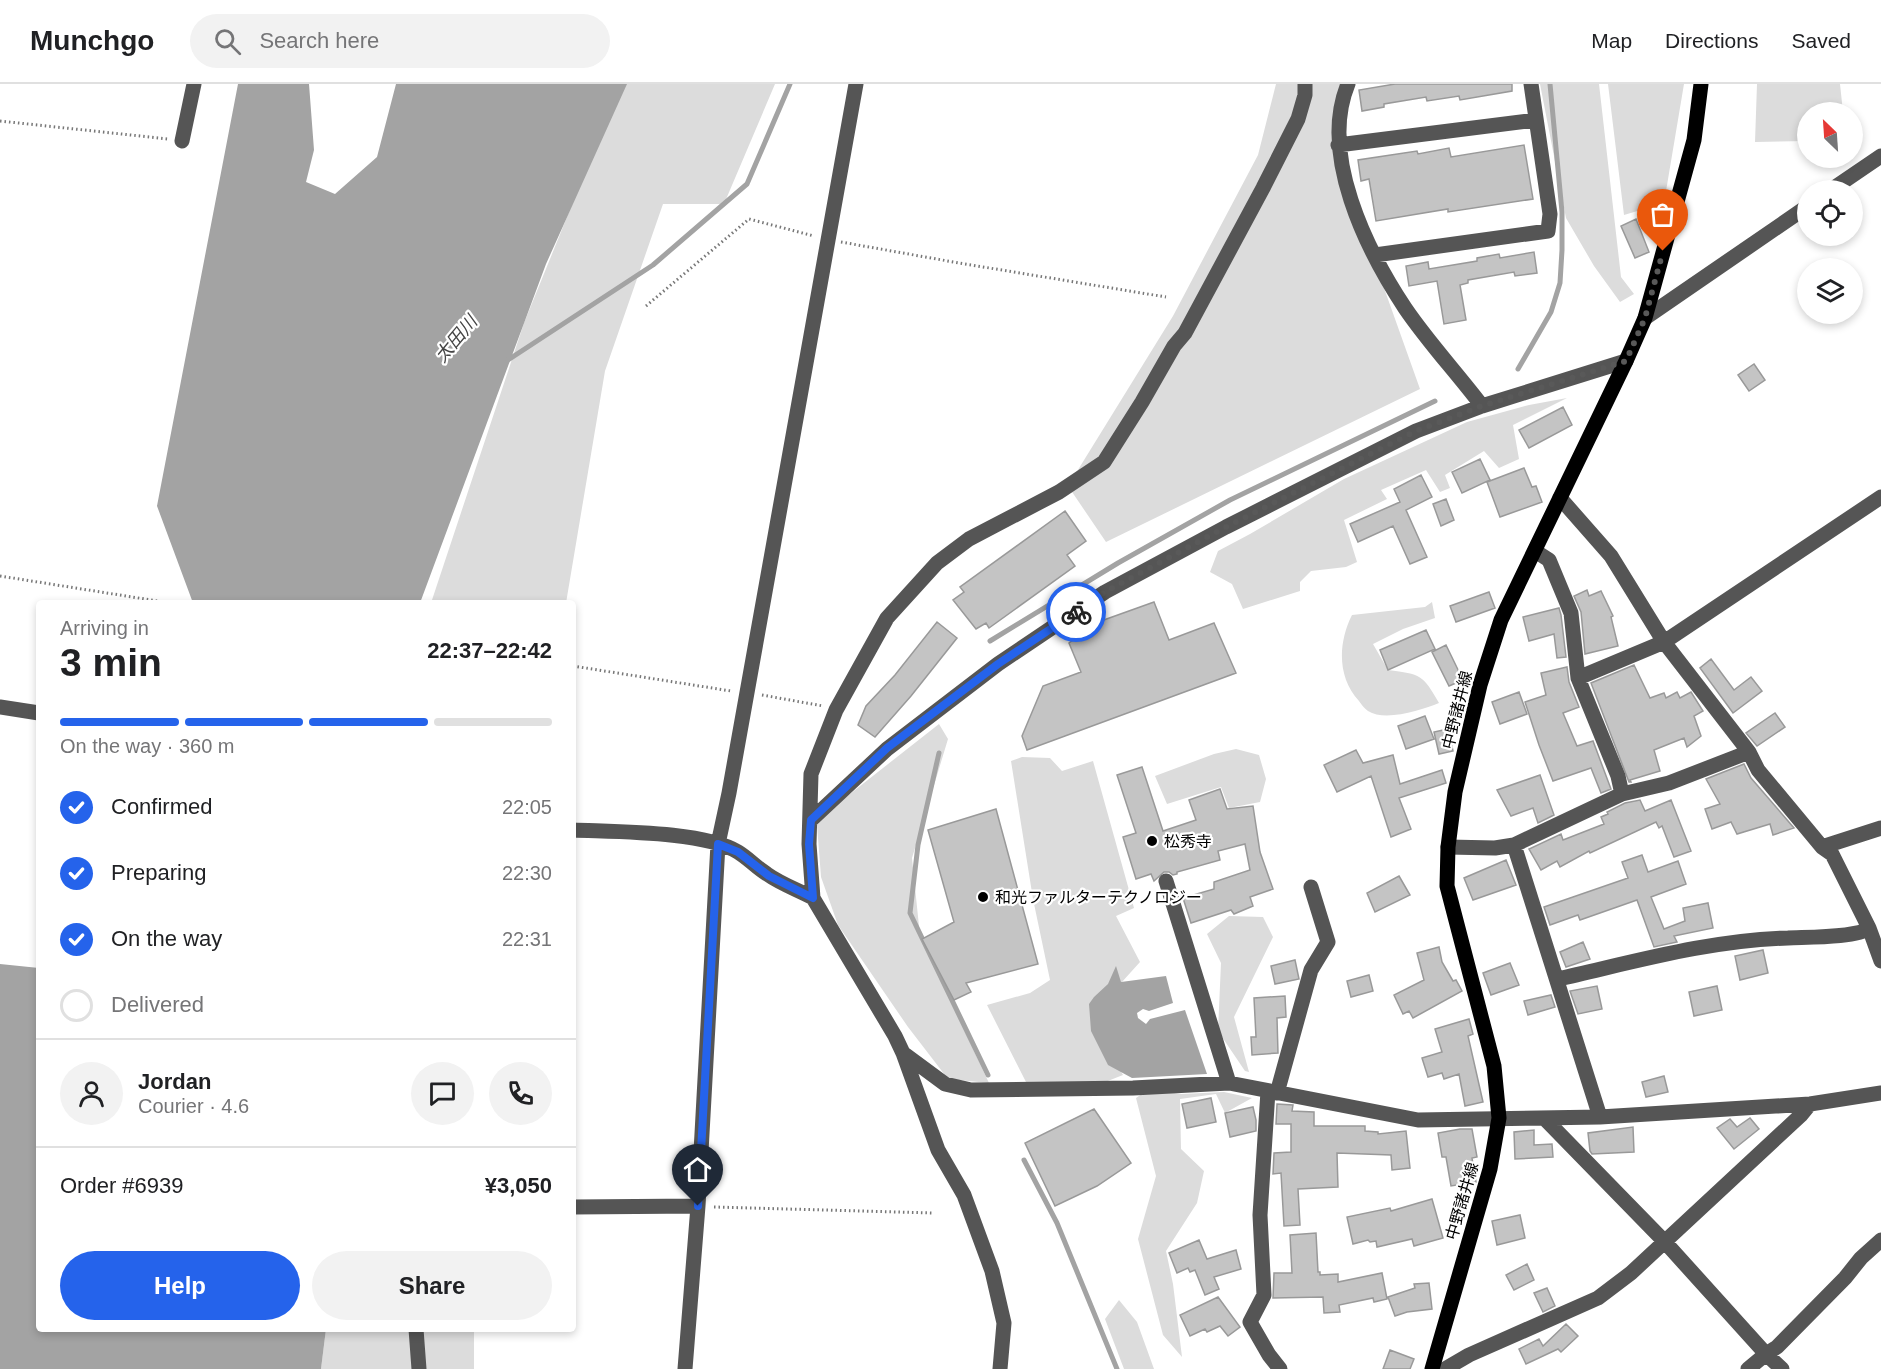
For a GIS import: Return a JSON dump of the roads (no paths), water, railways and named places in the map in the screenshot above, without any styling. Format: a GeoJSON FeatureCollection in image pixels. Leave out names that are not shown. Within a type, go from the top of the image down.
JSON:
{"type":"FeatureCollection","features":[{"type":"Feature","properties":{"kind":"main road","name":"中野諸井線"},"geometry":{"type":"LineString","coordinates":[[1432,1369],[1490,1169],[1499,1118],[1494,1066],[1447,886],[1448,848],[1455,792],[1480,685],[1501,620],[1645,318],[1694,140],[1701,84]]}},
{"type":"Feature","properties":{"kind":"street"},"geometry":{"type":"LineString","coordinates":[[182,141],[194,84]]}},
{"type":"Feature","properties":{"kind":"street"},"geometry":{"type":"LineString","coordinates":[[685,1369],[698,1206],[718,844],[856,84]]}},
{"type":"Feature","properties":{"kind":"street"},"geometry":{"type":"LineString","coordinates":[[1000,1369],[1004,1323],[992,1271],[964,1195],[938,1150],[903,1053],[878,1006],[813,898],[809,844],[811,774],[836,710],[887,618],[937,563],[969,539],[1059,492],[1104,462],[1174,346],[1185,333],[1263,188],[1298,119],[1305,95],[1305,84]]}},
{"type":"Feature","properties":{"kind":"street"},"geometry":{"type":"LineString","coordinates":[[1348,84],[1338,121],[1338,145],[1343,173],[1356,213],[1375,255],[1405,308],[1482,406]]}},
{"type":"Feature","properties":{"kind":"street"},"geometry":{"type":"LineString","coordinates":[[1375,255],[1548,231],[1550,213],[1531,84]]}},
{"type":"Feature","properties":{"kind":"street"},"geometry":{"type":"LineString","coordinates":[[1338,145],[1536,120]]}},
{"type":"Feature","properties":{"kind":"street"},"geometry":{"type":"LineString","coordinates":[[1846,180],[1881,156]]}},
{"type":"Feature","properties":{"kind":"street"},"geometry":{"type":"LineString","coordinates":[[1645,318],[1797,214]]}},
{"type":"Feature","properties":{"kind":"street"},"geometry":{"type":"LineString","coordinates":[[811,820],[887,748],[998,664],[1105,592],[1226,527],[1416,431],[1482,406],[1626,361]]}},
{"type":"Feature","properties":{"kind":"street"},"geometry":{"type":"LineString","coordinates":[[1578,678],[1664,642],[1881,497]]}},
{"type":"Feature","properties":{"kind":"street"},"geometry":{"type":"LineString","coordinates":[[1560,498],[1611,556],[1664,642],[1749,752],[1758,770],[1822,847],[1832,854],[1869,928],[1881,961]]}},
{"type":"Feature","properties":{"kind":"street"},"geometry":{"type":"LineString","coordinates":[[1535,550],[1549,560],[1571,613],[1578,678],[1618,776],[1622,794]]}},
{"type":"Feature","properties":{"kind":"street"},"geometry":{"type":"LineString","coordinates":[[0,707],[36,713]]}},
{"type":"Feature","properties":{"kind":"street"},"geometry":{"type":"LineString","coordinates":[[1448,848],[1496,848],[1514,845],[1622,794],[1668,783],[1749,752]]}},
{"type":"Feature","properties":{"kind":"street"},"geometry":{"type":"LineString","coordinates":[[1822,847],[1881,828]]}},
{"type":"Feature","properties":{"kind":"street"},"geometry":{"type":"LineString","coordinates":[[576,830],[668,836],[718,844],[738,852],[769,876],[813,898]]}},
{"type":"Feature","properties":{"kind":"street"},"geometry":{"type":"LineString","coordinates":[[1514,845],[1600,1117]]}},
{"type":"Feature","properties":{"kind":"street"},"geometry":{"type":"LineString","coordinates":[[1166,881],[1229,1083]]}},
{"type":"Feature","properties":{"kind":"street"},"geometry":{"type":"LineString","coordinates":[[1280,1369],[1250,1322],[1264,1295],[1260,1215],[1273,1092],[1311,970],[1328,942],[1311,887]]}},
{"type":"Feature","properties":{"kind":"street"},"geometry":{"type":"LineString","coordinates":[[1557,979],[1734,941],[1827,937],[1864,932],[1869,928]]}},
{"type":"Feature","properties":{"kind":"street"},"geometry":{"type":"LineString","coordinates":[[903,1053],[945,1084],[971,1090],[1133,1088],[1229,1083],[1418,1120],[1600,1117],[1810,1104],[1881,1093]]}},
{"type":"Feature","properties":{"kind":"street"},"geometry":{"type":"LineString","coordinates":[[1445,1369],[1469,1355],[1598,1298],[1631,1273],[1810,1104]]}},
{"type":"Feature","properties":{"kind":"street"},"geometry":{"type":"LineString","coordinates":[[1545,1119],[1664,1241],[1782,1369]]}},
{"type":"Feature","properties":{"kind":"street"},"geometry":{"type":"LineString","coordinates":[[576,1207],[698,1206]]}},
{"type":"Feature","properties":{"kind":"street"},"geometry":{"type":"LineString","coordinates":[[1749,1369],[1777,1347],[1881,1240]]}},
{"type":"Feature","properties":{"kind":"street"},"geometry":{"type":"LineString","coordinates":[[416,1332],[419,1369]]}},
{"type":"Feature","properties":{"kind":"water","name":"太田川"},"geometry":{"type":"Polygon","coordinates":[[[238,84],[309,84],[314,150],[306,182],[335,194],[377,157],[396,84],[627,84],[546,264],[421,600],[192,600],[157,506],[238,84]]]}},
{"type":"Feature","properties":{"kind":"water"},"geometry":{"type":"Polygon","coordinates":[[[0,964],[36,968],[36,1332],[326,1332],[321,1369],[0,1369],[0,964]]]}},
{"type":"Feature","properties":{"kind":"water"},"geometry":{"type":"Polygon","coordinates":[[[1116,966],[1121,982],[1166,976],[1173,1003],[1149,1011],[1143,1009],[1137,1013],[1138,1018],[1146,1024],[1150,1019],[1185,1010],[1207,1074],[1132,1078],[1108,1065],[1091,1031],[1089,1004],[1108,984],[1116,966]]]}},
{"type":"Feature","properties":{"kind":"waterway"},"geometry":{"type":"LineString","coordinates":[[508,360],[653,265],[747,184],[790,84]]}},
{"type":"Feature","properties":{"kind":"waterway"},"geometry":{"type":"LineString","coordinates":[[1518,369],[1551,312],[1560,283],[1562,212],[1550,84]]}},
{"type":"Feature","properties":{"kind":"waterway"},"geometry":{"type":"LineString","coordinates":[[990,641],[1118,563],[1230,500],[1435,401]]}},
{"type":"Feature","properties":{"kind":"waterway"},"geometry":{"type":"LineString","coordinates":[[939,753],[918,845],[910,913],[988,1075]]}},
{"type":"Feature","properties":{"kind":"waterway"},"geometry":{"type":"LineString","coordinates":[[1024,1160],[1057,1223],[1117,1369]]}},
{"type":"Feature","properties":{"kind":"place","name":"松秀寺"},"geometry":{"type":"Point","coordinates":[1152,841]}},
{"type":"Feature","properties":{"kind":"place","name":"和光ファルターテクノロジー"},"geometry":{"type":"Point","coordinates":[983,897]}}]}
